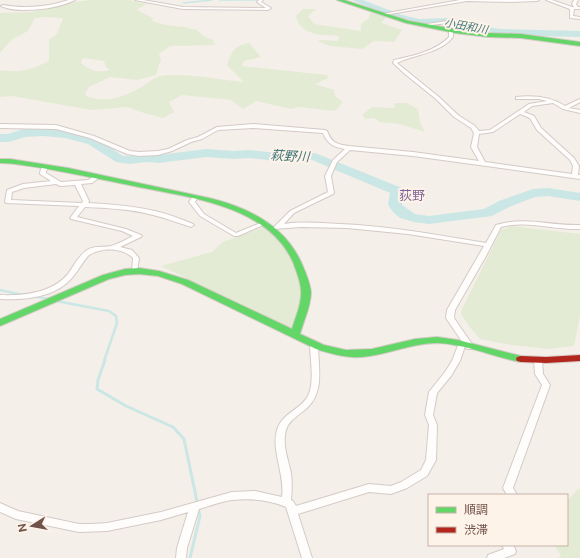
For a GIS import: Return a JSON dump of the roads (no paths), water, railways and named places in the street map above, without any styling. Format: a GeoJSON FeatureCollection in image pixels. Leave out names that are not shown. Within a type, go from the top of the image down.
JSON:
{"type":"FeatureCollection","features":[{"type":"Feature","properties":{"kind":"street"},"geometry":{"type":"LineString","coordinates":[[4,6],[48,7],[72,0]]}},
{"type":"Feature","properties":{"kind":"street"},"geometry":{"type":"LineString","coordinates":[[137,0],[184,8],[268,9],[269,8],[259,2],[261,0]]}},
{"type":"Feature","properties":{"kind":"street"},"geometry":{"type":"LineString","coordinates":[[339,0],[422,25],[449,26],[482,35],[529,37],[580,44]]}},
{"type":"Feature","properties":{"kind":"street"},"geometry":{"type":"LineString","coordinates":[[384,14],[458,0],[537,0]]}},
{"type":"Feature","properties":{"kind":"street"},"geometry":{"type":"LineString","coordinates":[[548,0],[576,8]]}},
{"type":"Feature","properties":{"kind":"street"},"geometry":{"type":"LineString","coordinates":[[577,1],[574,4],[576,8],[571,18],[580,18]]}},
{"type":"Feature","properties":{"kind":"street"},"geometry":{"type":"LineString","coordinates":[[449,26],[451,37],[446,43],[407,60],[396,61],[395,63],[407,75],[444,103],[456,116],[469,124],[477,133]]}},
{"type":"Feature","properties":{"kind":"street"},"geometry":{"type":"LineString","coordinates":[[518,98],[539,98],[554,101],[566,108],[580,112]]}},
{"type":"Feature","properties":{"kind":"street"},"geometry":{"type":"LineString","coordinates":[[566,108],[580,100]]}},
{"type":"Feature","properties":{"kind":"street"},"geometry":{"type":"LineString","coordinates":[[477,133],[491,131],[531,105],[554,101]]}},
{"type":"Feature","properties":{"kind":"street"},"geometry":{"type":"LineString","coordinates":[[0,126],[56,127],[72,130],[129,153],[158,153],[170,150],[189,140],[200,138],[217,129],[253,126],[325,132],[326,137],[333,145],[349,148],[413,154],[577,177],[576,166],[572,159],[539,129],[532,117],[519,112]]}},
{"type":"Feature","properties":{"kind":"street"},"geometry":{"type":"LineString","coordinates":[[477,133],[473,143],[474,151],[481,158],[483,164]]}},
{"type":"Feature","properties":{"kind":"street"},"geometry":{"type":"LineString","coordinates":[[272,226],[292,212],[331,193],[328,176],[335,161],[349,148]]}},
{"type":"Feature","properties":{"kind":"street"},"geometry":{"type":"LineString","coordinates":[[0,161],[98,176],[195,197],[231,206],[272,226],[295,256],[303,278],[306,293],[295,334]]}},
{"type":"Feature","properties":{"kind":"street"},"geometry":{"type":"LineString","coordinates":[[46,167],[43,174],[60,184],[90,182],[98,176]]}},
{"type":"Feature","properties":{"kind":"street"},"geometry":{"type":"LineString","coordinates":[[56,182],[23,186],[10,190],[8,202],[85,204],[146,211],[191,225]]}},
{"type":"Feature","properties":{"kind":"street"},"geometry":{"type":"LineString","coordinates":[[77,183],[86,201],[73,218],[124,230],[139,236],[112,248]]}},
{"type":"Feature","properties":{"kind":"street"},"geometry":{"type":"LineString","coordinates":[[195,197],[192,202],[202,215],[236,235],[272,226],[306,224],[367,227],[417,233],[488,245]]}},
{"type":"Feature","properties":{"kind":"street"},"geometry":{"type":"LineString","coordinates":[[466,346],[450,318],[451,310],[483,256],[498,226],[507,223],[580,228]]}},
{"type":"Feature","properties":{"kind":"street"},"geometry":{"type":"LineString","coordinates":[[0,297],[27,297],[55,288],[66,281],[84,254],[92,248],[112,248],[131,251],[136,258],[135,271]]}},
{"type":"Feature","properties":{"kind":"street"},"geometry":{"type":"LineString","coordinates":[[0,323],[42,303],[106,277],[119,273],[135,271],[154,272],[185,282],[331,351],[352,354],[428,340],[466,346],[513,358],[538,360],[580,358]]}},
{"type":"Feature","properties":{"kind":"street"},"geometry":{"type":"LineString","coordinates":[[286,501],[288,483],[280,440],[282,429],[288,417],[306,404],[312,397],[316,372],[314,344]]}},
{"type":"Feature","properties":{"kind":"street"},"geometry":{"type":"LineString","coordinates":[[292,511],[369,488],[390,490],[404,485],[424,473],[431,460],[433,425],[429,415],[433,392],[448,374],[466,346]]}},
{"type":"Feature","properties":{"kind":"street"},"geometry":{"type":"LineString","coordinates":[[511,494],[508,488],[546,385],[539,374],[538,360]]}},
{"type":"Feature","properties":{"kind":"street"},"geometry":{"type":"LineString","coordinates":[[0,508],[16,514],[79,528],[107,528],[199,506],[232,496],[255,495],[286,501],[290,504],[307,558]]}},
{"type":"Feature","properties":{"kind":"street"},"geometry":{"type":"LineString","coordinates":[[180,558],[182,548],[199,506]]}},
{"type":"Feature","properties":{"kind":"street"},"geometry":{"type":"LineString","coordinates":[[492,558],[511,551],[508,546]]}},
{"type":"Feature","properties":{"kind":"waterway"},"geometry":{"type":"LineString","coordinates":[[183,3],[212,0]]}},
{"type":"Feature","properties":{"kind":"waterway"},"geometry":{"type":"LineString","coordinates":[[219,0],[257,0]]}},
{"type":"Feature","properties":{"kind":"waterway","name":"小田和川"},"geometry":{"type":"LineString","coordinates":[[356,0],[399,17],[419,22],[448,21],[499,32],[580,34]]}},
{"type":"Feature","properties":{"kind":"waterway","name":"萩野川"},"geometry":{"type":"LineString","coordinates":[[0,138],[9,138],[23,133],[43,132],[65,134],[92,141],[120,159],[129,160],[147,158],[159,159],[206,153],[233,155],[250,154],[277,157],[315,157],[397,191],[395,205],[398,209],[405,215],[424,220],[487,213],[504,204],[533,193],[548,192],[580,197]]}},
{"type":"Feature","properties":{"kind":"waterway"},"geometry":{"type":"LineString","coordinates":[[0,290],[23,295]]}},
{"type":"Feature","properties":{"kind":"waterway"},"geometry":{"type":"LineString","coordinates":[[32,296],[49,299]]}},
{"type":"Feature","properties":{"kind":"waterway"},"geometry":{"type":"LineString","coordinates":[[56,301],[109,311],[116,316],[117,323],[104,361]]}},
{"type":"Feature","properties":{"kind":"waterway"},"geometry":{"type":"LineString","coordinates":[[105,360],[98,380],[97,389],[126,406],[173,427],[184,439],[200,516],[190,558]]}},
{"type":"Feature","properties":{"kind":"district","name":"荻野"},"geometry":{"type":"Point","coordinates":[412,195]}}]}
